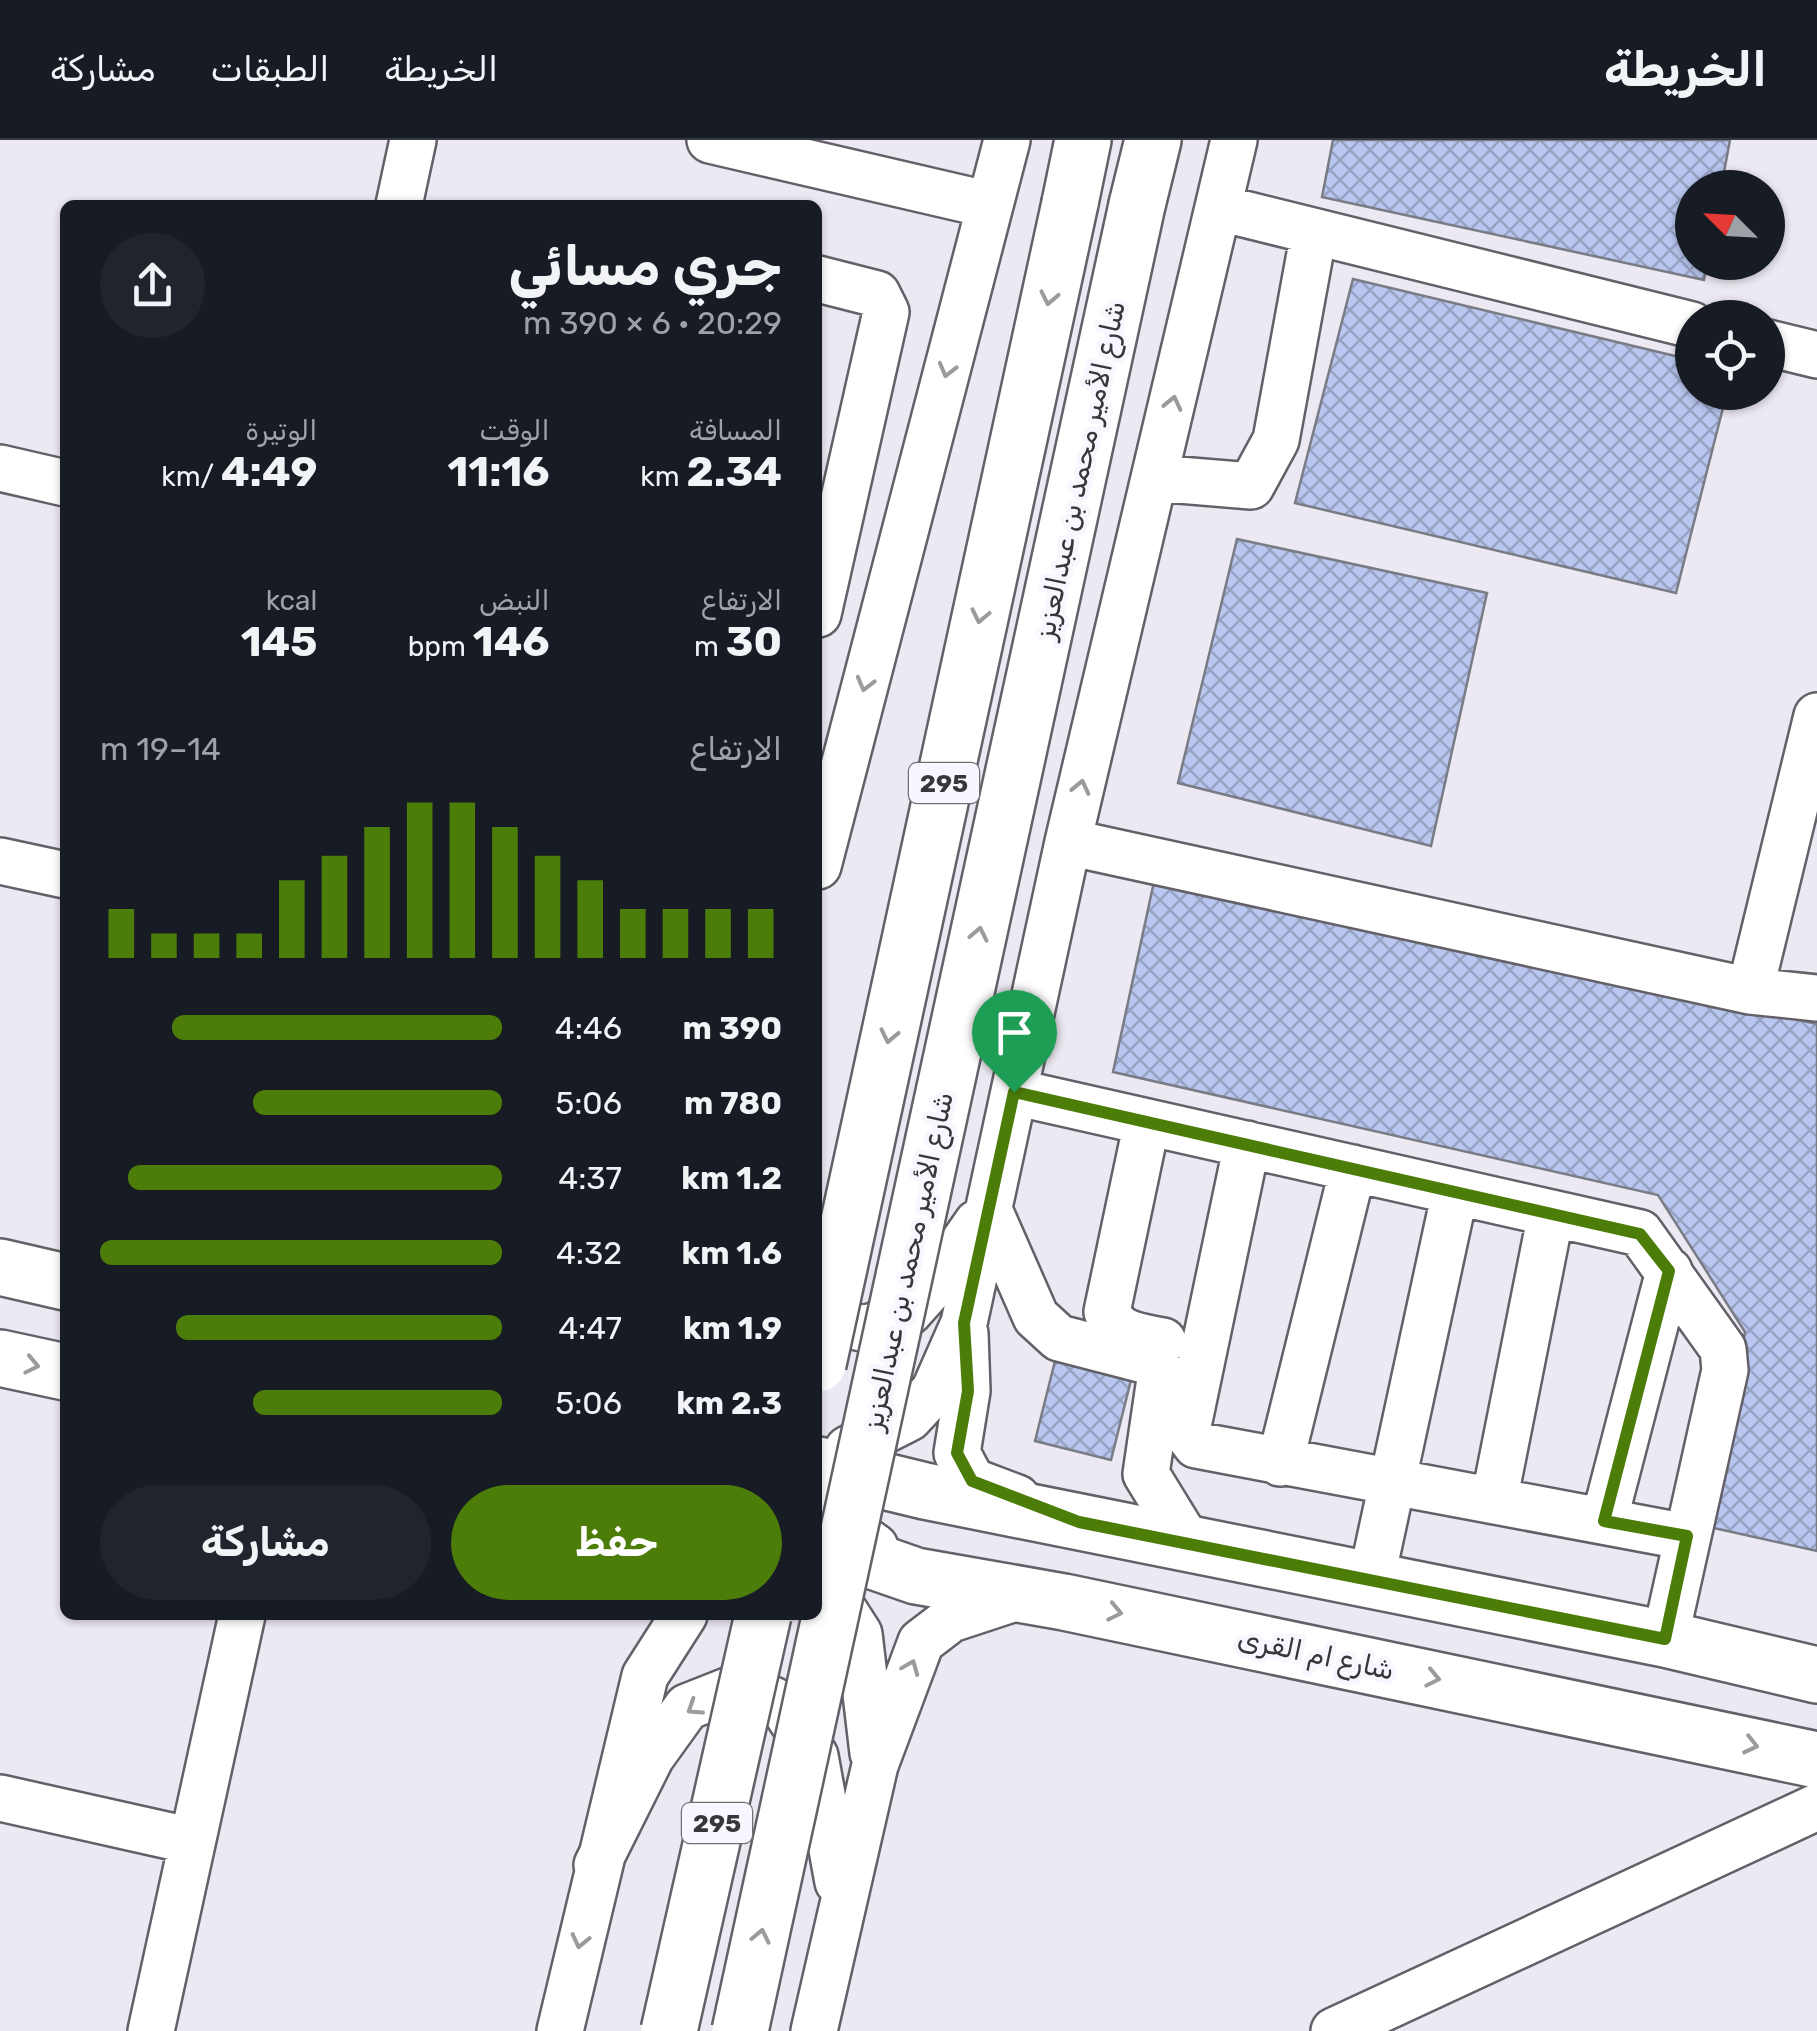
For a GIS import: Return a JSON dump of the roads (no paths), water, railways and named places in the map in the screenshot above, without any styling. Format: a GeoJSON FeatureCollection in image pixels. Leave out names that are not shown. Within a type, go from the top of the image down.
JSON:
{"type":"FeatureCollection","features":[{"type":"Feature","properties":{"kind":"main road","name":"295"},"geometry":{"type":"LineString","coordinates":[[822,1346],[1083,140]]}},
{"type":"Feature","properties":{"kind":"main road","name":"شارع الأمير محمد بن عبدالعزيز"},"geometry":{"type":"LineString","coordinates":[[740,2031],[1153,140]]}},
{"type":"Feature","properties":{"kind":"main road"},"geometry":{"type":"LineString","coordinates":[[0,1268],[60,1281]]}},
{"type":"Feature","properties":{"kind":"main road"},"geometry":{"type":"LineString","coordinates":[[0,1358],[60,1371]]}},
{"type":"Feature","properties":{"kind":"main road"},"geometry":{"type":"LineString","coordinates":[[822,1466],[925,1492],[1665,1639],[1817,1676]]}},
{"type":"Feature","properties":{"kind":"main road","name":"شارع ام القرى"},"geometry":{"type":"LineString","coordinates":[[822,1522],[916,1576],[1064,1602],[1817,1760]]}},
{"type":"Feature","properties":{"kind":"main road","name":"295"},"geometry":{"type":"LineString","coordinates":[[669,2031],[762,1620]]}},
{"type":"Feature","properties":{"kind":"street"},"geometry":{"type":"LineString","coordinates":[[400,200],[413,140]]}},
{"type":"Feature","properties":{"kind":"street"},"geometry":{"type":"LineString","coordinates":[[710,140],[990,205]]}},
{"type":"Feature","properties":{"kind":"street"},"geometry":{"type":"LineString","coordinates":[[822,851],[1007,140]]}},
{"type":"Feature","properties":{"kind":"street"},"geometry":{"type":"LineString","coordinates":[[822,1463],[910,1418],[934,1391],[964,1323],[1068,842],[1234,140]]}},
{"type":"Feature","properties":{"kind":"street"},"geometry":{"type":"LineString","coordinates":[[1220,208],[1675,321]]}},
{"type":"Feature","properties":{"kind":"street"},"geometry":{"type":"LineString","coordinates":[[1156,478],[1251,486],[1276,440],[1314,232]]}},
{"type":"Feature","properties":{"kind":"street"},"geometry":{"type":"LineString","coordinates":[[822,280],[877,294],[886,312],[834,459],[841,509],[822,596]]}},
{"type":"Feature","properties":{"kind":"street"},"geometry":{"type":"LineString","coordinates":[[1785,347],[1817,355]]}},
{"type":"Feature","properties":{"kind":"street"},"geometry":{"type":"LineString","coordinates":[[841,509],[923,464]]}},
{"type":"Feature","properties":{"kind":"street"},"geometry":{"type":"LineString","coordinates":[[0,468],[60,482]]}},
{"type":"Feature","properties":{"kind":"street"},"geometry":{"type":"LineString","coordinates":[[1750,992],[1817,716]]}},
{"type":"Feature","properties":{"kind":"street"},"geometry":{"type":"LineString","coordinates":[[1068,842],[1750,992],[1817,998]]}},
{"type":"Feature","properties":{"kind":"street"},"geometry":{"type":"LineString","coordinates":[[0,861],[60,874]]}},
{"type":"Feature","properties":{"kind":"street"},"geometry":{"type":"LineString","coordinates":[[1014,1092],[1640,1234],[1723,1349],[1725,1370],[1665,1639]]}},
{"type":"Feature","properties":{"kind":"street"},"geometry":{"type":"LineString","coordinates":[[1147,1122],[1107,1312],[1114,1327],[1128,1334],[1204,1348]]}},
{"type":"Feature","properties":{"kind":"street"},"geometry":{"type":"LineString","coordinates":[[1247,1144],[1188,1426],[1196,1445],[1687,1536]]}},
{"type":"Feature","properties":{"kind":"street"},"geometry":{"type":"LineString","coordinates":[[1280,1462],[1353,1168]]}},
{"type":"Feature","properties":{"kind":"street"},"geometry":{"type":"LineString","coordinates":[[1371,1581],[1455,1192]]}},
{"type":"Feature","properties":{"kind":"street"},"geometry":{"type":"LineString","coordinates":[[822,1319],[866,1329],[909,1312],[936,1282],[989,1207]]}},
{"type":"Feature","properties":{"kind":"street"},"geometry":{"type":"LineString","coordinates":[[989,1207],[1036,1318],[1059,1338],[1144,1360],[1156,1364],[1161,1372],[1146,1474],[1189,1544]]}},
{"type":"Feature","properties":{"kind":"street"},"geometry":{"type":"LineString","coordinates":[[1494,1501],[1551,1214]]}},
{"type":"Feature","properties":{"kind":"street"},"geometry":{"type":"LineString","coordinates":[[1604,1521],[1669,1271]]}},
{"type":"Feature","properties":{"kind":"street"},"geometry":{"type":"LineString","coordinates":[[964,1323],[968,1391],[957,1453],[972,1481],[1079,1522]]}},
{"type":"Feature","properties":{"kind":"street"},"geometry":{"type":"LineString","coordinates":[[822,1522],[873,1500],[925,1492]]}},
{"type":"Feature","properties":{"kind":"street"},"geometry":{"type":"LineString","coordinates":[[822,1576],[858,1634],[874,1764]]}},
{"type":"Feature","properties":{"kind":"street"},"geometry":{"type":"LineString","coordinates":[[814,2031],[874,1764],[921,1642],[950,1619],[1018,1597],[1064,1602]]}},
{"type":"Feature","properties":{"kind":"street"},"geometry":{"type":"LineString","coordinates":[[151,2031],[241,1620]]}},
{"type":"Feature","properties":{"kind":"street"},"geometry":{"type":"LineString","coordinates":[[560,2031],[645,1676],[641,1620]]}},
{"type":"Feature","properties":{"kind":"street"},"geometry":{"type":"LineString","coordinates":[[645,1676],[681,1620]]}},
{"type":"Feature","properties":{"kind":"street"},"geometry":{"type":"LineString","coordinates":[[597,1865],[651,1757],[688,1707],[730,1690],[752,1690],[781,1704],[816,1756],[842,1904]]}},
{"type":"Feature","properties":{"kind":"street"},"geometry":{"type":"LineString","coordinates":[[0,1798],[192,1841]]}},
{"type":"Feature","properties":{"kind":"street"},"geometry":{"type":"LineString","coordinates":[[1334,2031],[1817,1807]]}}]}
